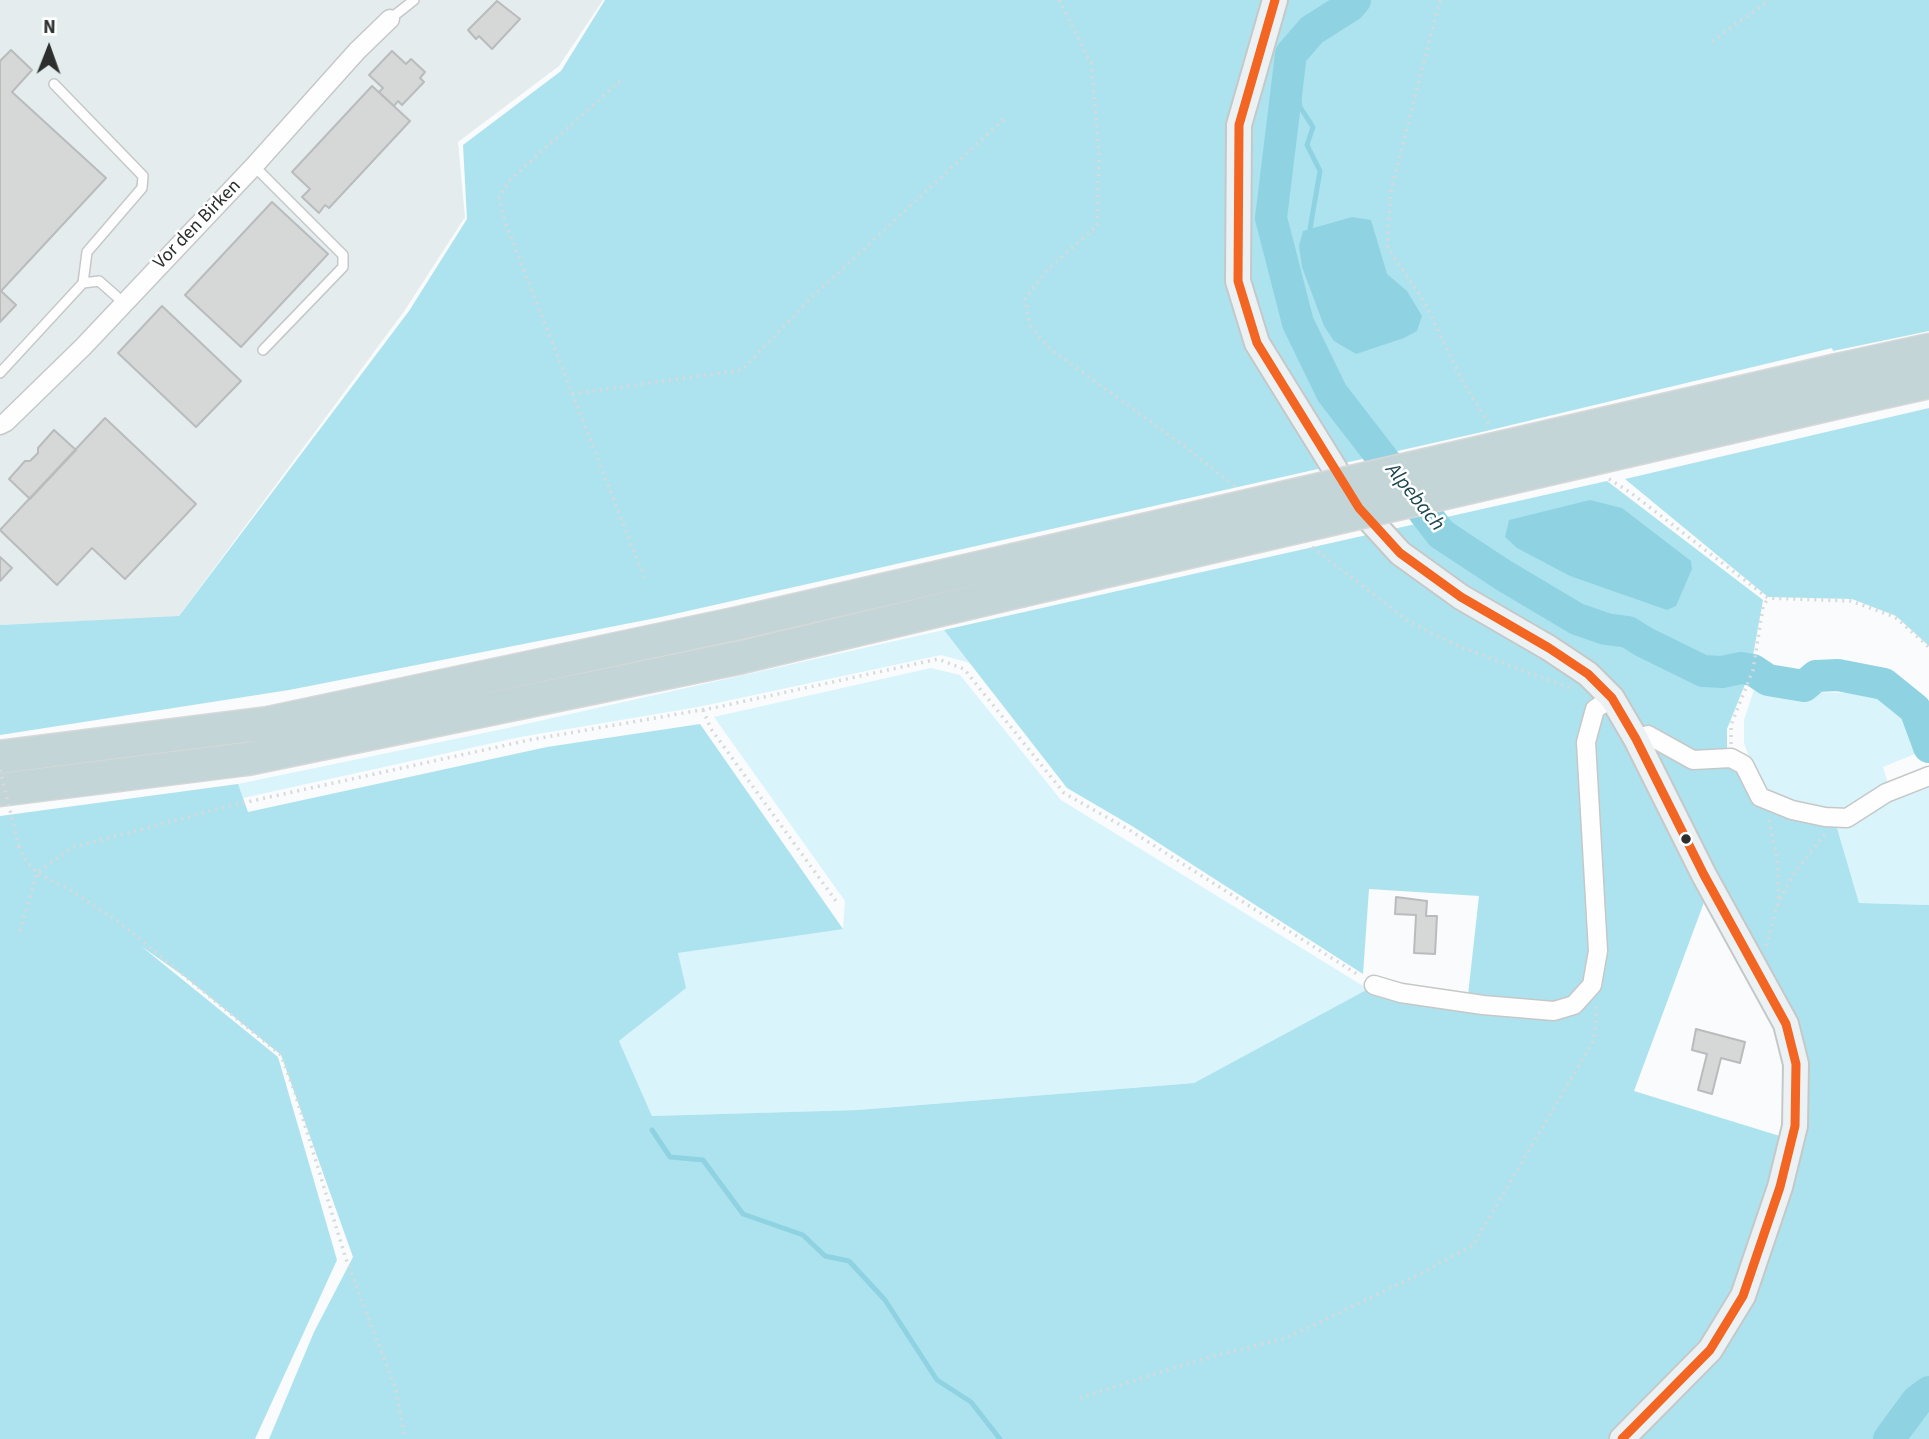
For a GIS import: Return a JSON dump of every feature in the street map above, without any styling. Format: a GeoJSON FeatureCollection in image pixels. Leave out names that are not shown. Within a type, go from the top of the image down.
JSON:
{"type":"FeatureCollection","features":[{"type":"Feature","properties":{"kind":"highway"},"geometry":{"type":"LineString","coordinates":[[0,757],[268,723],[734,624],[1929,350]]}},
{"type":"Feature","properties":{"kind":"highway"},"geometry":{"type":"LineString","coordinates":[[0,790],[247,759],[742,657],[1929,382]]}},
{"type":"Feature","properties":{"kind":"main road"},"geometry":{"type":"LineString","coordinates":[[1275,0],[1239,125],[1238,281],[1257,343],[1359,509],[1400,553],[1461,597],[1588,674],[1612,698],[1636,739],[1704,875],[1786,1024],[1796,1064],[1795,1126],[1780,1187],[1743,1296],[1710,1350],[1622,1439]]}},
{"type":"Feature","properties":{"kind":"street","name":"Vor den Birken"},"geometry":{"type":"LineString","coordinates":[[0,425],[83,347],[254,166],[357,51],[390,19]]}},
{"type":"Feature","properties":{"kind":"street"},"geometry":{"type":"LineString","coordinates":[[1374,985],[1401,993],[1469,1003],[1553,1011],[1574,1005],[1592,985],[1598,951],[1586,742],[1595,709],[1612,698]]}},
{"type":"Feature","properties":{"kind":"street"},"geometry":{"type":"LineString","coordinates":[[1636,739],[1648,734],[1693,760],[1731,758],[1744,765],[1760,797],[1792,810],[1847,818],[1886,793],[1925,777]]}},
{"type":"Feature","properties":{"kind":"lane"},"geometry":{"type":"LineString","coordinates":[[390,19],[414,0]]}},
{"type":"Feature","properties":{"kind":"lane"},"geometry":{"type":"LineString","coordinates":[[0,373],[83,283],[87,253],[142,188],[143,176],[54,84]]}},
{"type":"Feature","properties":{"kind":"lane"},"geometry":{"type":"LineString","coordinates":[[254,166],[343,255],[342,267],[263,350]]}},
{"type":"Feature","properties":{"kind":"lane"},"geometry":{"type":"LineString","coordinates":[[83,283],[99,281],[124,303]]}},
{"type":"Feature","properties":{"kind":"path"},"geometry":{"type":"LineString","coordinates":[[1059,0],[1091,64],[1099,153],[1097,226],[1047,270],[1025,299],[1030,326],[1049,348],[1236,487]]}},
{"type":"Feature","properties":{"kind":"path"},"geometry":{"type":"LineString","coordinates":[[1440,0],[1391,190],[1387,246],[1425,303],[1462,380],[1490,426],[1498,434]]}},
{"type":"Feature","properties":{"kind":"path"},"geometry":{"type":"LineString","coordinates":[[1712,41],[1770,0]]}},
{"type":"Feature","properties":{"kind":"path"},"geometry":{"type":"LineString","coordinates":[[620,81],[510,180],[499,197],[505,222],[644,577]]}},
{"type":"Feature","properties":{"kind":"path"},"geometry":{"type":"LineString","coordinates":[[572,394],[742,370],[808,300],[1007,116]]}},
{"type":"Feature","properties":{"kind":"path"},"geometry":{"type":"LineString","coordinates":[[1605,476],[1768,598],[1851,601],[1895,617],[1929,647]]}},
{"type":"Feature","properties":{"kind":"path"},"geometry":{"type":"LineString","coordinates":[[1309,545],[1408,621],[1458,646],[1572,688]]}},
{"type":"Feature","properties":{"kind":"path"},"geometry":{"type":"LineString","coordinates":[[1731,758],[1731,725],[1753,670],[1763,607],[1768,598]]}},
{"type":"Feature","properties":{"kind":"path"},"geometry":{"type":"LineString","coordinates":[[20,930],[37,873],[71,848],[229,806],[529,740],[703,710],[938,659],[964,669],[1064,793],[1131,831],[1374,985]]}},
{"type":"Feature","properties":{"kind":"path"},"geometry":{"type":"LineString","coordinates":[[703,710],[711,729],[836,901]]}},
{"type":"Feature","properties":{"kind":"path"},"geometry":{"type":"LineString","coordinates":[[0,770],[19,846],[23,857],[37,873],[70,890],[119,922],[281,1055],[346,1259],[396,1390],[405,1439]]}},
{"type":"Feature","properties":{"kind":"path"},"geometry":{"type":"LineString","coordinates":[[1760,797],[1770,823],[1777,858],[1779,901]]}},
{"type":"Feature","properties":{"kind":"path"},"geometry":{"type":"LineString","coordinates":[[1756,968],[1770,937],[1779,901],[1795,872],[1828,831],[1847,818]]}},
{"type":"Feature","properties":{"kind":"path"},"geometry":{"type":"LineString","coordinates":[[1080,1398],[1195,1361],[1286,1338],[1420,1274],[1473,1245],[1594,1040],[1597,1003],[1592,985]]}},
{"type":"Feature","properties":{"kind":"shaded area"},"geometry":{"type":"Polygon","coordinates":[[[0,0],[603,0],[559,66],[458,142],[465,217],[405,310],[178,617],[0,625],[0,0]]]}},
{"type":"Feature","properties":{"kind":"shaded area"},"geometry":{"type":"Polygon","coordinates":[[[605,0],[1929,0],[1929,331],[1833,351],[1832,348],[1482,432],[661,617],[289,690],[0,735],[0,625],[179,616],[409,311],[467,219],[463,145],[561,71],[605,0]]]}},
{"type":"Feature","properties":{"kind":"shaded area"},"geometry":{"type":"Polygon","coordinates":[[[1352,217],[1371,220],[1387,274],[1407,291],[1422,316],[1417,331],[1356,354],[1334,341],[1324,326],[1302,267],[1299,246],[1303,231],[1352,217]]]}},
{"type":"Feature","properties":{"kind":"shaded area"},"geometry":{"type":"Polygon","coordinates":[[[1929,408],[1929,646],[1896,616],[1852,599],[1768,597],[1625,479],[1929,408]]]}},
{"type":"Feature","properties":{"kind":"shaded area"},"geometry":{"type":"Polygon","coordinates":[[[1607,481],[1763,600],[1750,672],[1727,729],[1727,755],[1695,756],[1643,730],[1610,681],[1597,690],[1632,745],[1649,739],[1691,763],[1731,762],[1760,802],[1837,828],[1859,903],[1929,905],[1929,1439],[269,1439],[314,1332],[353,1257],[281,1055],[185,977],[141,946],[278,1057],[337,1260],[255,1439],[0,1439],[0,816],[238,784],[248,812],[547,747],[700,724],[843,929],[678,953],[686,988],[619,1041],[652,1116],[858,1110],[1194,1083],[1368,989],[1467,1004],[1479,896],[1369,889],[1363,974],[1132,826],[1067,788],[944,630],[1607,481]],[[1706,897],[1634,1091],[1783,1137],[1787,1123],[1790,1063],[1779,1026],[1706,897]]]}},
{"type":"Feature","properties":{"kind":"shaded area"},"geometry":{"type":"Polygon","coordinates":[[[1590,500],[1622,508],[1691,561],[1692,569],[1676,606],[1667,610],[1570,576],[1517,548],[1505,537],[1509,520],[1590,500]]]}},
{"type":"Feature","properties":{"kind":"shaded area"},"geometry":{"type":"Polygon","coordinates":[[[944,630],[970,663],[941,655],[698,707],[520,737],[243,798],[238,784],[508,728],[944,630]]]}},
{"type":"Feature","properties":{"kind":"shaded area"},"geometry":{"type":"Polygon","coordinates":[[[931,668],[960,675],[1061,800],[1368,989],[1194,1083],[858,1110],[652,1116],[619,1041],[685,988],[678,953],[843,928],[845,901],[714,717],[931,668]]]}},
{"type":"Feature","properties":{"kind":"shaded area"},"geometry":{"type":"Polygon","coordinates":[[[1754,690],[1874,694],[1906,714],[1922,751],[1883,767],[1889,787],[1847,816],[1762,795],[1744,743],[1744,720],[1754,690]]]}},
{"type":"Feature","properties":{"kind":"shaded area"},"geometry":{"type":"Polygon","coordinates":[[[1929,778],[1929,905],[1859,903],[1837,828],[1929,778]]]}},
{"type":"Feature","properties":{"kind":"building"},"geometry":{"type":"Polygon","coordinates":[[[497,1],[520,19],[492,49],[479,36],[476,39],[468,30],[497,1]]]}},
{"type":"Feature","properties":{"kind":"building"},"geometry":{"type":"Polygon","coordinates":[[[11,50],[32,70],[12,92],[106,178],[1,291],[16,305],[0,322],[0,61],[11,50]]]}},
{"type":"Feature","properties":{"kind":"building"},"geometry":{"type":"Polygon","coordinates":[[[392,51],[406,64],[411,59],[425,72],[420,78],[424,82],[402,105],[398,101],[394,106],[379,92],[383,88],[369,75],[392,51]]]}},
{"type":"Feature","properties":{"kind":"building"},"geometry":{"type":"Polygon","coordinates":[[[372,86],[410,121],[329,208],[325,205],[319,213],[302,197],[310,189],[292,172],[372,86]]]}},
{"type":"Feature","properties":{"kind":"building"},"geometry":{"type":"Polygon","coordinates":[[[272,202],[328,254],[241,347],[185,295],[272,202]]]}},
{"type":"Feature","properties":{"kind":"building"},"geometry":{"type":"Polygon","coordinates":[[[162,306],[241,381],[196,427],[118,353],[162,306]]]}},
{"type":"Feature","properties":{"kind":"building"},"geometry":{"type":"Polygon","coordinates":[[[105,418],[196,504],[125,579],[92,548],[57,585],[0,530],[105,418]]]}},
{"type":"Feature","properties":{"kind":"building"},"geometry":{"type":"Polygon","coordinates":[[[54,430],[76,450],[30,499],[9,479],[25,461],[30,461],[38,453],[38,448],[54,430]]]}},
{"type":"Feature","properties":{"kind":"building"},"geometry":{"type":"Polygon","coordinates":[[[0,557],[12,568],[0,581],[0,557]]]}},
{"type":"Feature","properties":{"kind":"building"},"geometry":{"type":"Polygon","coordinates":[[[1396,897],[1427,901],[1426,916],[1437,916],[1435,954],[1414,953],[1416,915],[1395,914],[1396,897]]]}},
{"type":"Feature","properties":{"kind":"building"},"geometry":{"type":"Polygon","coordinates":[[[1696,1029],[1745,1042],[1740,1063],[1721,1058],[1712,1094],[1698,1090],[1707,1054],[1692,1050],[1696,1029]]]}},
{"type":"Feature","properties":{"kind":"waterway","name":"Alpebach"},"geometry":{"type":"LineString","coordinates":[[1355,0],[1312,30],[1291,54],[1271,218],[1298,323],[1332,393],[1441,534],[1577,619],[1606,629],[1628,632],[1703,671],[1722,672],[1741,668],[1753,670],[1768,680],[1804,686],[1816,676],[1838,675],[1884,684],[1915,709],[1929,747]]}},
{"type":"Feature","properties":{"kind":"waterway"},"geometry":{"type":"LineString","coordinates":[[1288,72],[1296,81],[1300,107],[1313,127],[1307,145],[1320,171],[1310,229]]}},
{"type":"Feature","properties":{"kind":"waterway"},"geometry":{"type":"LineString","coordinates":[[652,1130],[670,1157],[703,1160],[743,1214],[803,1235],[825,1256],[849,1261],[885,1300],[937,1380],[971,1402],[1000,1439]]}},
{"type":"Feature","properties":{"kind":"waterway","name":"Alpebach"},"geometry":{"type":"LineString","coordinates":[[1889,1439],[1917,1401],[1929,1392]]}},
{"type":"Feature","properties":{"kind":"transit line"},"geometry":{"type":"LineString","coordinates":[[1275,0],[1239,125],[1238,281],[1257,343],[1359,508],[1400,553],[1461,597],[1588,674],[1612,698],[1636,739],[1704,875],[1786,1024],[1796,1064],[1795,1126],[1780,1187],[1743,1296],[1710,1350],[1622,1439]]}}]}
